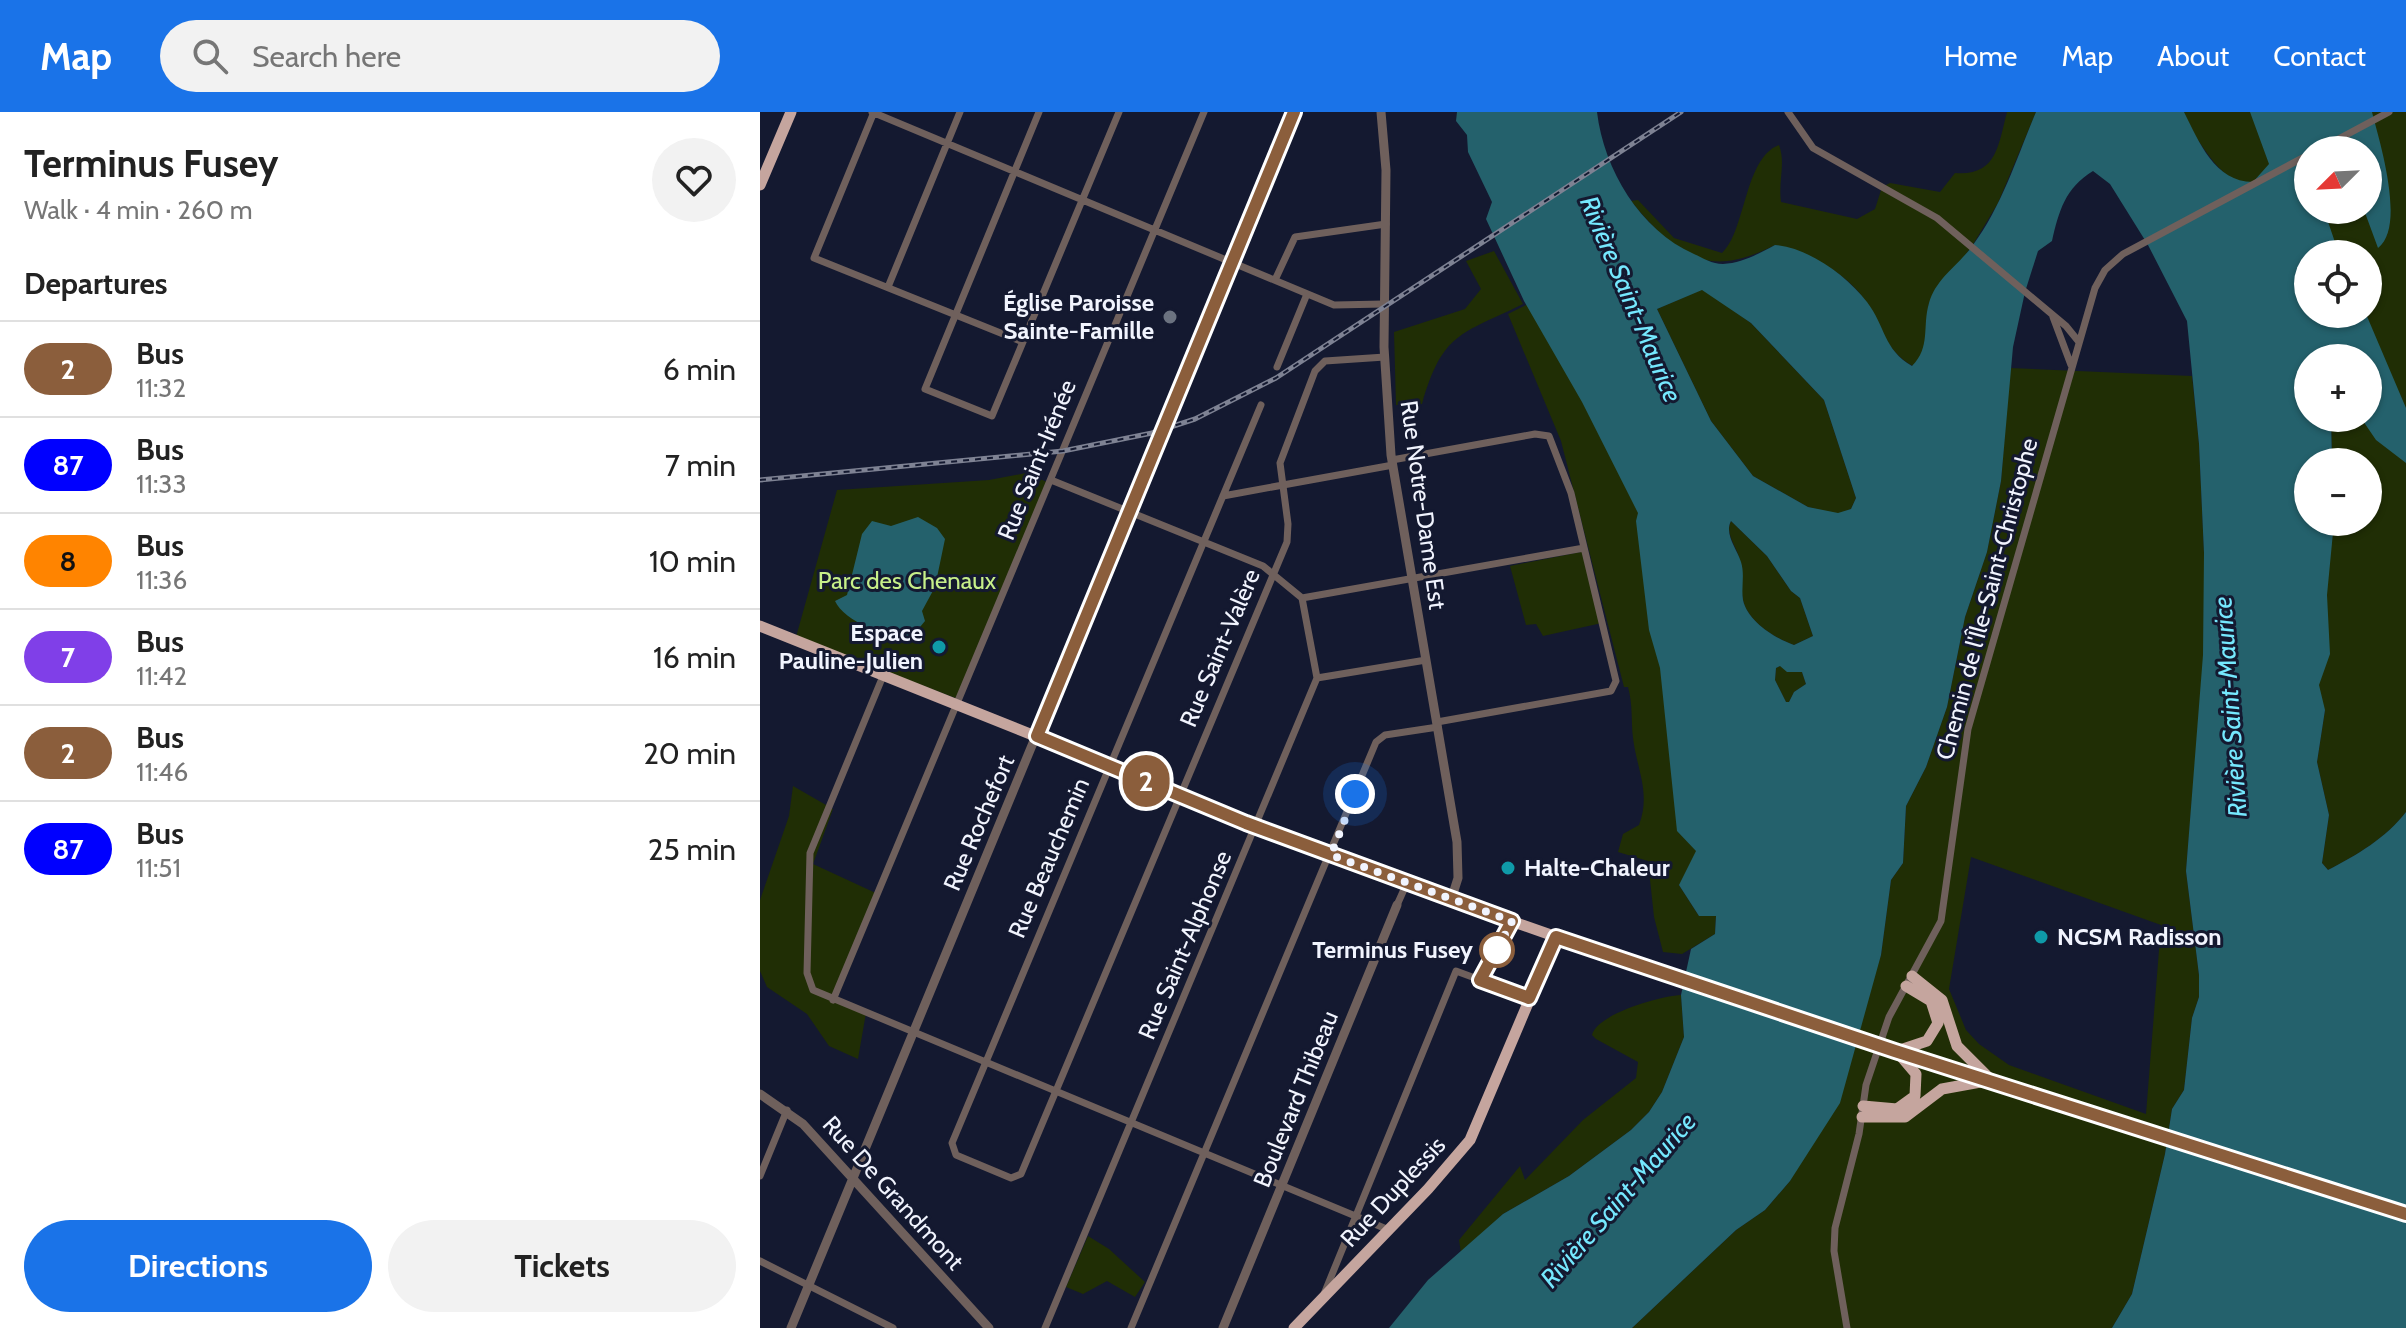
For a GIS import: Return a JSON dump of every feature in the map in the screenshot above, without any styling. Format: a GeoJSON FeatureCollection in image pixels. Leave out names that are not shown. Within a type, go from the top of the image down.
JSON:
{"type":"FeatureCollection","features":[{"type":"Feature","properties":{"kind":"main road"},"geometry":{"type":"LineString","coordinates":[[760,185],[791,112]]}},
{"type":"Feature","properties":{"kind":"main road"},"geometry":{"type":"LineString","coordinates":[[760,626],[1406,885],[1665,975],[2406,1214]]}},
{"type":"Feature","properties":{"kind":"main road","name":"Rue Duplessis"},"geometry":{"type":"LineString","coordinates":[[1294,1328],[1470,1140],[1556,937]]}},
{"type":"Feature","properties":{"kind":"main road"},"geometry":{"type":"LineString","coordinates":[[1894,1050],[1924,1043],[1938,1023],[1933,1004],[1909,981]]}},
{"type":"Feature","properties":{"kind":"main road"},"geometry":{"type":"LineString","coordinates":[[1909,981],[1942,1000],[1957,1046],[1992,1080]]}},
{"type":"Feature","properties":{"kind":"main road"},"geometry":{"type":"LineString","coordinates":[[1862,1112],[1899,1109],[1915,1096],[1916,1074],[1894,1050]]}},
{"type":"Feature","properties":{"kind":"main road"},"geometry":{"type":"LineString","coordinates":[[1862,1112],[1905,1117],[1947,1087],[1992,1080]]}},
{"type":"Feature","properties":{"kind":"street"},"geometry":{"type":"LineString","coordinates":[[1023,342],[814,258],[873,112],[1307,294],[1340,306],[1384,304]]}},
{"type":"Feature","properties":{"kind":"street"},"geometry":{"type":"LineString","coordinates":[[888,287],[960,112]]}},
{"type":"Feature","properties":{"kind":"street"},"geometry":{"type":"LineString","coordinates":[[1039,112],[925,389],[992,416],[1119,112]]}},
{"type":"Feature","properties":{"kind":"street","name":"Rue Saint-Irénée"},"geometry":{"type":"LineString","coordinates":[[833,1000],[1204,112]]}},
{"type":"Feature","properties":{"kind":"street","name":"Rue Rochefort"},"geometry":{"type":"LineString","coordinates":[[791,1328],[1294,112]]}},
{"type":"Feature","properties":{"kind":"street","name":"Rue Notre-Dame Est"},"geometry":{"type":"LineString","coordinates":[[1381,112],[1386,224],[1385,357],[1392,463],[1458,850],[1458,881],[1451,900]]}},
{"type":"Feature","properties":{"kind":"street"},"geometry":{"type":"LineString","coordinates":[[1788,112],[1805,140],[1822,155],[1945,224],[2079,342]]}},
{"type":"Feature","properties":{"kind":"street"},"geometry":{"type":"LineString","coordinates":[[2344,136],[2388,112]]}},
{"type":"Feature","properties":{"kind":"street","name":"Chemin de l'Île-Saint-Christophe"},"geometry":{"type":"LineString","coordinates":[[1847,1328],[1834,1238],[1877,1045],[1935,936],[1945,906],[1968,729],[2079,342],[2101,276],[2116,258],[2294,162]]}},
{"type":"Feature","properties":{"kind":"street"},"geometry":{"type":"LineString","coordinates":[[1275,280],[1295,237],[1386,224]]}},
{"type":"Feature","properties":{"kind":"street"},"geometry":{"type":"LineString","coordinates":[[1277,367],[1307,294]]}},
{"type":"Feature","properties":{"kind":"street"},"geometry":{"type":"LineString","coordinates":[[2050,314],[2072,369]]}},
{"type":"Feature","properties":{"kind":"street","name":"Rue Saint-Valère"},"geometry":{"type":"LineString","coordinates":[[1016,1178],[1057,1091],[1289,533],[1282,484],[1282,458],[1318,366],[1329,360],[1385,357]]}},
{"type":"Feature","properties":{"kind":"street","name":"Rue Beauchemin"},"geometry":{"type":"LineString","coordinates":[[1016,1178],[952,1150],[986,1060],[1261,405]]}},
{"type":"Feature","properties":{"kind":"street"},"geometry":{"type":"LineString","coordinates":[[1131,1328],[1379,738],[1616,688],[1607,634],[1568,485],[1553,441],[1546,434],[1223,496]]}},
{"type":"Feature","properties":{"kind":"street"},"geometry":{"type":"LineString","coordinates":[[1051,480],[1263,566],[1302,598],[1317,678],[1426,660]]}},
{"type":"Feature","properties":{"kind":"street"},"geometry":{"type":"LineString","coordinates":[[1302,598],[1412,581],[1584,548]]}},
{"type":"Feature","properties":{"kind":"street"},"geometry":{"type":"LineString","coordinates":[[883,676],[810,853],[807,975],[815,992],[986,1060],[1389,1230]]}},
{"type":"Feature","properties":{"kind":"street","name":"Rue Saint-Alphonse"},"geometry":{"type":"LineString","coordinates":[[1045,1328],[1317,678]]}},
{"type":"Feature","properties":{"kind":"street","name":"Boulevard Thibeau"},"geometry":{"type":"LineString","coordinates":[[1223,1328],[1406,885]]}},
{"type":"Feature","properties":{"kind":"street"},"geometry":{"type":"LineString","coordinates":[[1322,1300],[1456,971],[1529,998]]}},
{"type":"Feature","properties":{"kind":"street","name":"Rue De Grandmont"},"geometry":{"type":"LineString","coordinates":[[760,1094],[787,1110],[989,1328]]}},
{"type":"Feature","properties":{"kind":"street"},"geometry":{"type":"LineString","coordinates":[[760,1176],[787,1110]]}},
{"type":"Feature","properties":{"kind":"street"},"geometry":{"type":"LineString","coordinates":[[760,1261],[809,1284],[878,1324],[893,1328]]}},
{"type":"Feature","properties":{"kind":"green space"},"geometry":{"type":"Polygon","coordinates":[[[2007,112],[2036,112],[1998,203],[1972,246],[1929,303],[1924,354],[1913,366],[1891,347],[1861,294],[1828,266],[1775,245],[1730,261],[1694,257],[1663,236],[1631,201],[1638,200],[1674,238],[1722,253],[1736,229],[1759,164],[1767,152],[1779,145],[1782,159],[1781,202],[1857,219],[1875,209],[1882,187],[1890,183],[1940,192],[1955,173],[1980,170],[1988,164],[1998,147],[2007,112]]]}},
{"type":"Feature","properties":{"kind":"green space"},"geometry":{"type":"Polygon","coordinates":[[[2174,112],[2406,112],[2406,812],[2370,845],[2328,870],[2322,863],[2329,815],[2317,762],[2325,710],[2320,708],[2309,536],[2382,536],[2382,448],[2332,448],[2331,432],[2382,432],[2382,344],[2329,344],[2327,328],[2382,328],[2382,240],[2317,240],[2315,224],[2382,224],[2382,136],[2294,136],[2294,147],[2261,140],[2270,165],[2253,182],[2238,182],[2211,159],[2174,112]]]}},
{"type":"Feature","properties":{"kind":"green space"},"geometry":{"type":"Polygon","coordinates":[[[1494,251],[1523,304],[1457,339],[1438,362],[1422,404],[1396,405],[1394,332],[1465,309],[1481,289],[1466,261],[1494,251]]]}},
{"type":"Feature","properties":{"kind":"green space"},"geometry":{"type":"Polygon","coordinates":[[[1703,289],[1751,323],[1824,400],[1856,498],[1851,509],[1838,514],[1808,507],[1753,476],[1711,421],[1657,309],[1703,289]]]}},
{"type":"Feature","properties":{"kind":"green space"},"geometry":{"type":"Polygon","coordinates":[[[1530,303],[1642,511],[1704,856],[1679,885],[1699,916],[1716,915],[1715,934],[1682,954],[1663,952],[1654,917],[1648,861],[1618,852],[1623,834],[1639,825],[1644,802],[1633,738],[1630,694],[1628,687],[1624,687],[1561,441],[1508,314],[1530,303]]]}},
{"type":"Feature","properties":{"kind":"green space"},"geometry":{"type":"Polygon","coordinates":[[[2010,368],[2192,376],[2204,553],[2204,655],[2186,871],[2199,997],[2192,1018],[2184,1090],[2172,1109],[2165,1154],[2132,1294],[2112,1328],[1632,1328],[1736,1230],[1765,1210],[1790,1181],[1870,989],[1881,955],[1891,880],[1903,863],[1906,806],[1926,767],[1947,707],[1965,617],[1987,552],[2001,481],[2010,368]],[[1971,857],[1949,989],[1966,1030],[1979,1044],[2009,1065],[2146,1114],[2161,925],[1971,857]]]}},
{"type":"Feature","properties":{"kind":"green space","name":"Parc des Chenaux"},"geometry":{"type":"Polygon","coordinates":[[[1026,473],[1047,482],[958,699],[796,637],[837,490],[989,480],[1026,473]]]}},
{"type":"Feature","properties":{"kind":"green space"},"geometry":{"type":"Polygon","coordinates":[[[1731,521],[1767,556],[1791,591],[1800,598],[1813,636],[1794,645],[1771,633],[1750,615],[1743,600],[1740,563],[1729,530],[1731,521]]]}},
{"type":"Feature","properties":{"kind":"green space"},"geometry":{"type":"Polygon","coordinates":[[[1586,551],[1602,623],[1543,636],[1536,624],[1526,625],[1510,566],[1586,551]]]}},
{"type":"Feature","properties":{"kind":"green space"},"geometry":{"type":"Polygon","coordinates":[[[1780,666],[1802,672],[1806,684],[1794,692],[1789,702],[1786,702],[1775,680],[1776,668],[1780,666]]]}},
{"type":"Feature","properties":{"kind":"green space"},"geometry":{"type":"Polygon","coordinates":[[[793,786],[833,809],[813,864],[880,895],[836,1001],[866,1013],[858,1059],[829,1046],[807,1014],[767,987],[760,971],[760,900],[789,816],[793,786]]]}},
{"type":"Feature","properties":{"kind":"green space"},"geometry":{"type":"Polygon","coordinates":[[[1681,995],[1684,1037],[1662,1092],[1649,1112],[1631,1130],[1569,1176],[1503,1214],[1461,1253],[1459,1240],[1520,1166],[1525,1180],[1583,1120],[1636,1078],[1638,1062],[1596,1039],[1592,1035],[1596,1027],[1630,1008],[1681,995]]]}},
{"type":"Feature","properties":{"kind":"green space"},"geometry":{"type":"Polygon","coordinates":[[[1088,1236],[1109,1249],[1145,1282],[1135,1297],[1107,1281],[1083,1294],[1066,1287],[1088,1236]]]}},
{"type":"Feature","properties":{"kind":"water","name":"Rivière Saint-Maurice"},"geometry":{"type":"Polygon","coordinates":[[[1457,112],[1597,112],[1601,134],[1617,176],[1641,214],[1657,230],[1694,254],[1719,264],[1743,260],[1775,245],[1814,257],[1838,273],[1867,302],[1895,352],[1912,366],[1922,352],[1932,294],[1983,230],[2008,181],[2036,112],[2184,112],[2202,147],[2218,168],[2240,180],[2253,182],[2269,164],[2250,112],[2372,112],[2378,136],[2294,136],[2294,224],[2329,224],[2334,240],[2294,240],[2294,328],[2372,328],[2379,344],[2294,344],[2294,432],[2331,432],[2332,448],[2294,448],[2294,536],[2333,536],[2327,595],[2330,654],[2319,685],[2325,710],[2317,762],[2329,815],[2322,863],[2328,870],[2360,852],[2380,838],[2406,812],[2406,1328],[2112,1328],[2132,1294],[2165,1154],[2172,1109],[2184,1090],[2192,1018],[2199,997],[2186,871],[2203,655],[2204,553],[2199,444],[2187,321],[2148,245],[2110,184],[2093,171],[2076,185],[2065,201],[2052,241],[2038,251],[2025,292],[2013,347],[2001,481],[1987,552],[1965,617],[1947,707],[1926,767],[1906,806],[1903,863],[1891,880],[1881,955],[1840,1103],[1790,1181],[1765,1210],[1736,1230],[1632,1328],[1389,1328],[1428,1280],[1503,1214],[1569,1176],[1631,1130],[1649,1112],[1662,1092],[1684,1037],[1681,995],[1691,949],[1715,934],[1716,916],[1699,916],[1679,885],[1696,851],[1677,831],[1660,668],[1649,630],[1636,521],[1638,513],[1582,402],[1524,301],[1486,219],[1492,202],[1468,152],[1467,135],[1456,121],[1457,112]],[[1702,290],[1657,309],[1711,421],[1753,476],[1808,507],[1838,513],[1851,509],[1856,498],[1824,400],[1751,323],[1702,290]],[[1731,521],[1730,536],[1742,567],[1743,600],[1750,615],[1771,633],[1794,645],[1813,636],[1800,598],[1791,591],[1767,556],[1731,521]],[[1780,666],[1776,668],[1775,680],[1786,702],[1789,702],[1794,692],[1806,684],[1802,672],[1787,672],[1780,666]]]}},
{"type":"Feature","properties":{"kind":"water"},"geometry":{"type":"Polygon","coordinates":[[[2382,151],[2391,204],[2390,222],[2382,242],[2375,240],[2369,224],[2382,224],[2382,151]]]}},
{"type":"Feature","properties":{"kind":"water"},"geometry":{"type":"Polygon","coordinates":[[[2382,352],[2406,408],[2406,463],[2376,440],[2371,432],[2382,432],[2382,352]]]}},
{"type":"Feature","properties":{"kind":"water"},"geometry":{"type":"Polygon","coordinates":[[[918,517],[937,528],[945,539],[935,587],[922,611],[925,621],[910,639],[879,632],[857,622],[835,601],[847,595],[862,534],[872,521],[891,526],[918,517]]]}},
{"type":"Feature","properties":{"kind":"railway"},"geometry":{"type":"LineString","coordinates":[[760,480],[1063,451],[1152,433],[1195,419],[1276,378],[1681,112]]}},
{"type":"Feature","properties":{"kind":"bus line","name":"2"},"geometry":{"type":"LineString","coordinates":[[1294,112],[1037,736],[1246,823],[1512,921],[1480,980],[1529,998],[1556,937],[1895,1051],[2057,1100],[2147,1132],[2406,1214]]}},
{"type":"Feature","properties":{"kind":"place","name":"Église Paroisse Sainte-Famille"},"geometry":{"type":"Point","coordinates":[1170,317]}},
{"type":"Feature","properties":{"kind":"place","name":"Espace Pauline-Julien"},"geometry":{"type":"Point","coordinates":[939,647]}},
{"type":"Feature","properties":{"kind":"place","name":"Halte-Chaleur"},"geometry":{"type":"Point","coordinates":[1508,868]}},
{"type":"Feature","properties":{"kind":"place","name":"NCSM Radisson"},"geometry":{"type":"Point","coordinates":[2041,937]}},
{"type":"Feature","properties":{"kind":"place","name":"Terminus Fusey"},"geometry":{"type":"Point","coordinates":[1497,950]}},
{"type":"Feature","properties":{"kind":"route"},"geometry":{"type":"LineString","coordinates":[[1355,794],[1331,855],[1512,921],[1497,950]]}}]}
